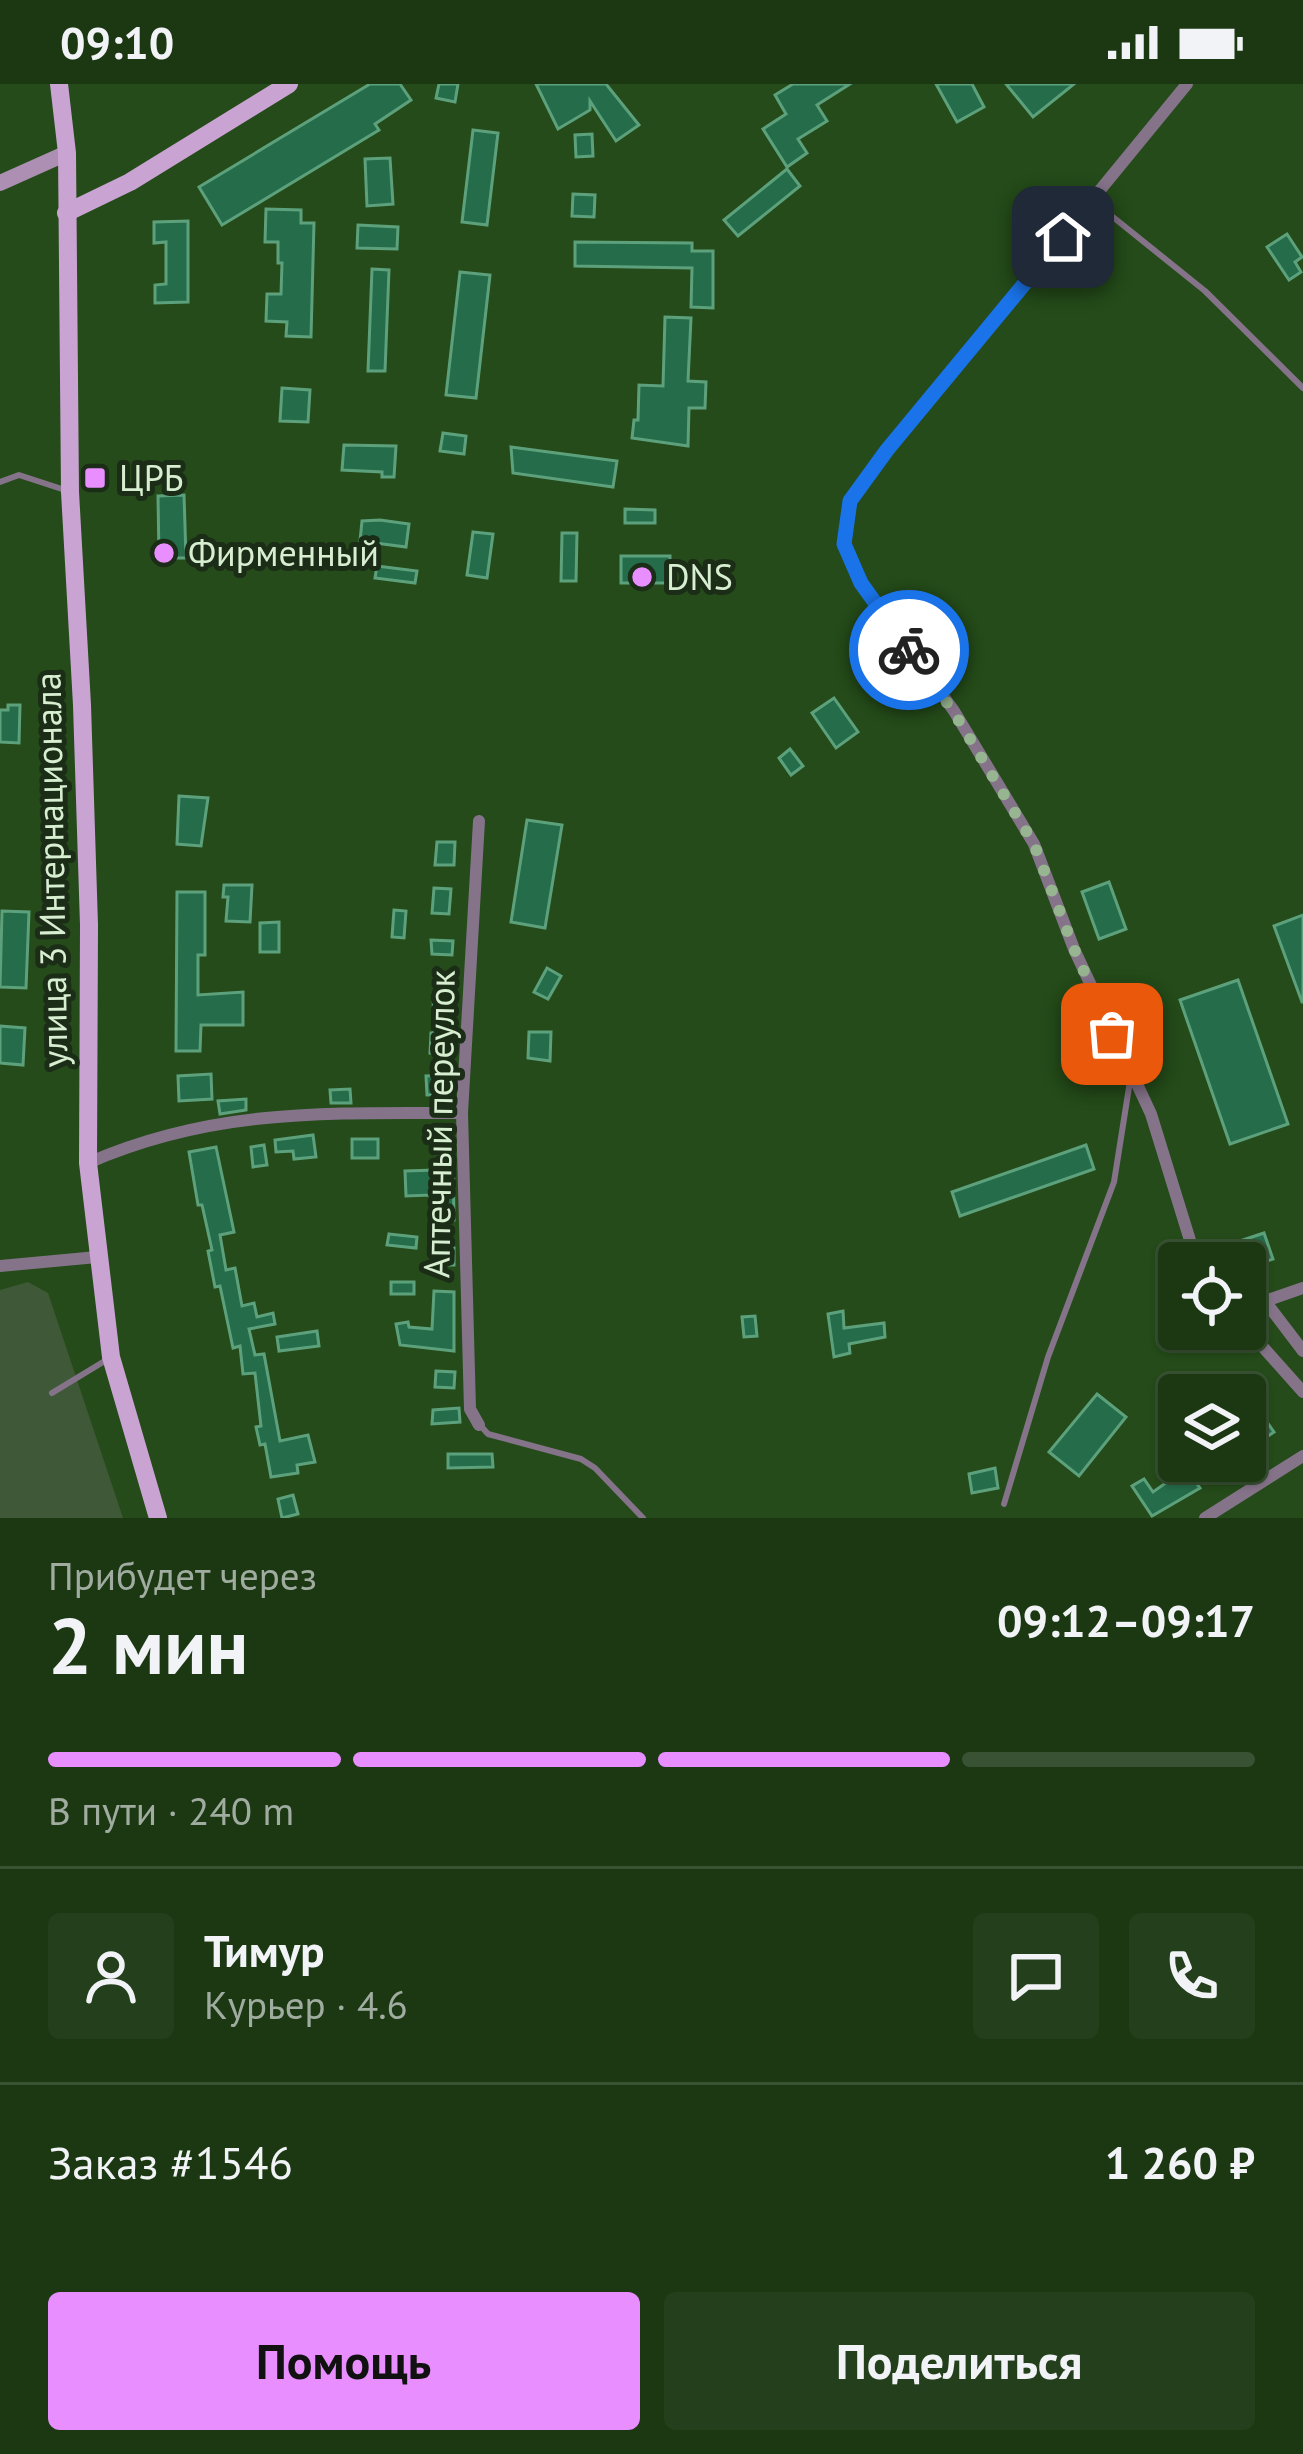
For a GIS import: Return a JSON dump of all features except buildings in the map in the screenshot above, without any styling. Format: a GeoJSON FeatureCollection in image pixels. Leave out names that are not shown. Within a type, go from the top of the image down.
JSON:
{"type":"FeatureCollection","features":[{"type":"Feature","properties":{"kind":"main road","name":"улица 3 Интернационала"},"geometry":{"type":"LineString","coordinates":[[59,84],[67,153],[70,492],[87,881],[88,1163],[111,1357],[158,1518]]}},
{"type":"Feature","properties":{"kind":"main road"},"geometry":{"type":"LineString","coordinates":[[66,213],[130,182],[290,84]]}},
{"type":"Feature","properties":{"kind":"main road"},"geometry":{"type":"LineString","coordinates":[[0,183],[67,153]]}},
{"type":"Feature","properties":{"kind":"street"},"geometry":{"type":"LineString","coordinates":[[1187,84],[875,467],[850,501],[844,544],[861,583],[953,711],[1034,844],[1074,949],[1151,1114],[1191,1242]]}},
{"type":"Feature","properties":{"kind":"street","name":"Аптечный переулок"},"geometry":{"type":"LineString","coordinates":[[479,821],[462,1114],[470,1408],[479,1425]]}},
{"type":"Feature","properties":{"kind":"street"},"geometry":{"type":"LineString","coordinates":[[88,1163],[142,1139],[244,1118],[462,1114]]}},
{"type":"Feature","properties":{"kind":"street"},"geometry":{"type":"LineString","coordinates":[[0,1266],[97,1257]]}},
{"type":"Feature","properties":{"kind":"street"},"geometry":{"type":"LineString","coordinates":[[1266,1301],[1303,1288]]}},
{"type":"Feature","properties":{"kind":"street"},"geometry":{"type":"LineString","coordinates":[[1266,1302],[1303,1351]]}},
{"type":"Feature","properties":{"kind":"street"},"geometry":{"type":"LineString","coordinates":[[1266,1350],[1303,1392]]}},
{"type":"Feature","properties":{"kind":"street"},"geometry":{"type":"LineString","coordinates":[[1205,1518],[1303,1456]]}},
{"type":"Feature","properties":{"kind":"lane"},"geometry":{"type":"LineString","coordinates":[[1093,201],[1205,291],[1303,388]]}},
{"type":"Feature","properties":{"kind":"lane"},"geometry":{"type":"LineString","coordinates":[[0,482],[19,475],[70,492]]}},
{"type":"Feature","properties":{"kind":"lane"},"geometry":{"type":"LineString","coordinates":[[1004,1504],[1048,1357],[1114,1182],[1131,1077]]}},
{"type":"Feature","properties":{"kind":"lane"},"geometry":{"type":"LineString","coordinates":[[52,1394],[111,1357]]}},
{"type":"Feature","properties":{"kind":"lane"},"geometry":{"type":"LineString","coordinates":[[479,1425],[488,1434],[581,1459],[643,1518]]}},
{"type":"Feature","properties":{"kind":"green space"},"geometry":{"type":"Polygon","coordinates":[[[28,1282],[48,1293],[123,1518],[0,1518],[0,1290],[28,1282]]]}},
{"type":"Feature","properties":{"kind":"way so far"},"geometry":{"type":"LineString","coordinates":[[909,650],[953,711],[1034,844],[1112,1034]]}},
{"type":"Feature","properties":{"kind":"place","name":"ЦРБ"},"geometry":{"type":"Point","coordinates":[95,478]}},
{"type":"Feature","properties":{"kind":"place","name":"Фирменный"},"geometry":{"type":"Point","coordinates":[164,553]}},
{"type":"Feature","properties":{"kind":"place","name":"DNS"},"geometry":{"type":"Point","coordinates":[642,577]}},
{"type":"Feature","properties":{"kind":"route"},"geometry":{"type":"LineString","coordinates":[[909,650],[861,583],[844,544],[850,501],[1063,237]]}}]}
